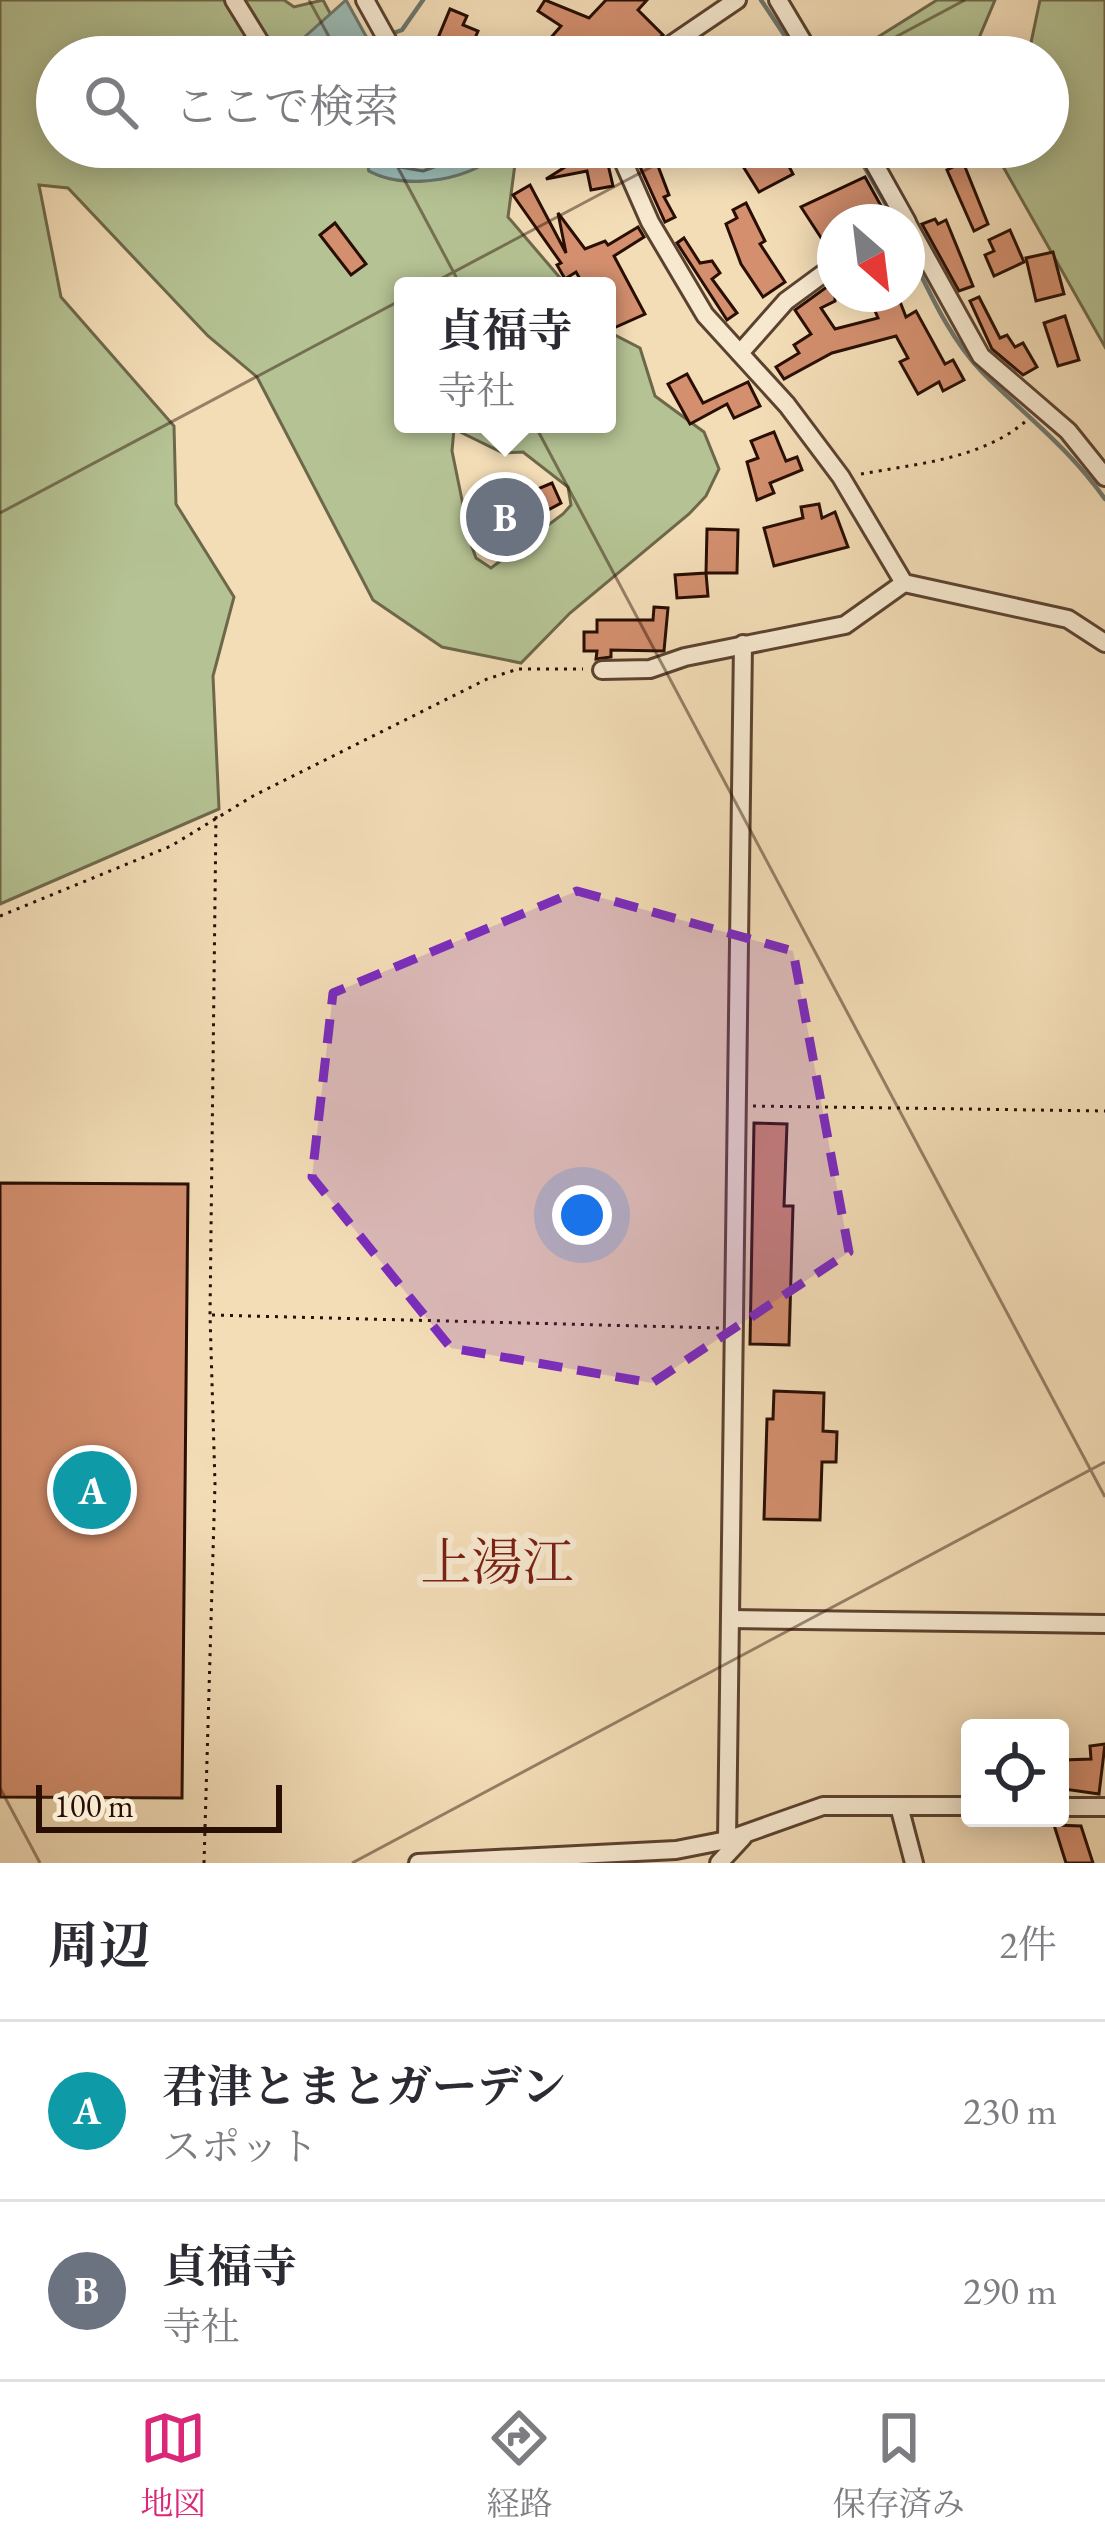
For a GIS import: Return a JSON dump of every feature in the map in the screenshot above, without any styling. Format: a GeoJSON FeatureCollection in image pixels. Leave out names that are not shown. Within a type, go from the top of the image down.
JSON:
{"type":"FeatureCollection","features":[{"type":"Feature","properties":{"kind":"street"},"geometry":{"type":"LineString","coordinates":[[234,0],[256,36]]}},
{"type":"Feature","properties":{"kind":"street"},"geometry":{"type":"LineString","coordinates":[[364,0],[386,36]]}},
{"type":"Feature","properties":{"kind":"street"},"geometry":{"type":"LineString","coordinates":[[684,36],[737,0]]}},
{"type":"Feature","properties":{"kind":"street"},"geometry":{"type":"LineString","coordinates":[[778,0],[799,36]]}},
{"type":"Feature","properties":{"kind":"street"},"geometry":{"type":"LineString","coordinates":[[626,168],[650,222],[705,315],[841,477],[904,583],[1068,619],[1105,643]]}},
{"type":"Feature","properties":{"kind":"street"},"geometry":{"type":"LineString","coordinates":[[877,168],[896,204]]}},
{"type":"Feature","properties":{"kind":"street"},"geometry":{"type":"LineString","coordinates":[[925,255],[981,356],[1067,431],[1105,477]]}},
{"type":"Feature","properties":{"kind":"street"},"geometry":{"type":"LineString","coordinates":[[740,353],[786,301],[817,278]]}},
{"type":"Feature","properties":{"kind":"street"},"geometry":{"type":"LineString","coordinates":[[602,670],[650,669],[742,644],[845,626],[904,583]]}},
{"type":"Feature","properties":{"kind":"street"},"geometry":{"type":"LineString","coordinates":[[728,1840],[742,644]]}},
{"type":"Feature","properties":{"kind":"street"},"geometry":{"type":"LineString","coordinates":[[731,1619],[1105,1624]]}},
{"type":"Feature","properties":{"kind":"street"},"geometry":{"type":"LineString","coordinates":[[418,1863],[648,1858],[728,1840],[823,1806],[961,1806]]}},
{"type":"Feature","properties":{"kind":"street"},"geometry":{"type":"LineString","coordinates":[[899,1806],[914,1863]]}},
{"type":"Feature","properties":{"kind":"street"},"geometry":{"type":"LineString","coordinates":[[1069,1807],[1105,1807]]}},
{"type":"Feature","properties":{"kind":"street"},"geometry":{"type":"LineString","coordinates":[[719,1863],[747,1833]]}},
{"type":"Feature","properties":{"kind":"path"},"geometry":{"type":"LineString","coordinates":[[841,477],[973,449],[1010,435],[1029,418]]}},
{"type":"Feature","properties":{"kind":"path"},"geometry":{"type":"LineString","coordinates":[[0,916],[146,858],[217,816],[488,679],[518,669],[602,670]]}},
{"type":"Feature","properties":{"kind":"path"},"geometry":{"type":"LineString","coordinates":[[204,1863],[215,1484],[211,1315],[217,816]]}},
{"type":"Feature","properties":{"kind":"path"},"geometry":{"type":"LineString","coordinates":[[736,1105],[1105,1111]]}},
{"type":"Feature","properties":{"kind":"path"},"geometry":{"type":"LineString","coordinates":[[211,1315],[733,1328]]}},
{"type":"Feature","properties":{"kind":"highlighted area"},"geometry":{"type":"Polygon","coordinates":[[[577,891],[793,951],[849,1252],[652,1383],[451,1348],[312,1177],[333,993],[577,891]]]}},
{"type":"Feature","properties":{"kind":"green space"},"geometry":{"type":"Polygon","coordinates":[[[0,0],[284,0],[294,7],[323,0],[331,15],[308,36],[36,36],[36,168],[368,168],[388,179],[425,181],[470,168],[514,168],[508,217],[559,277],[394,277],[394,433],[454,433],[452,451],[471,544],[476,558],[491,568],[563,514],[571,505],[568,487],[523,452],[503,453],[462,433],[616,433],[616,336],[640,348],[655,396],[704,432],[719,469],[706,496],[689,514],[570,613],[521,663],[442,647],[373,600],[257,377],[208,336],[68,188],[39,185],[61,297],[174,426],[176,504],[234,597],[213,676],[219,809],[0,904],[0,0]]]}},
{"type":"Feature","properties":{"kind":"green space"},"geometry":{"type":"Polygon","coordinates":[[[937,0],[995,0],[980,36],[880,36],[937,0]]]}},
{"type":"Feature","properties":{"kind":"green space"},"geometry":{"type":"Polygon","coordinates":[[[1040,0],[1105,0],[1105,347],[1004,168],[1069,168],[1069,36],[1032,36],[1040,0]]]}},
{"type":"Feature","properties":{"kind":"water"},"geometry":{"type":"Polygon","coordinates":[[[346,0],[366,36],[306,36],[346,0]]]}},
{"type":"Feature","properties":{"kind":"water"},"geometry":{"type":"Polygon","coordinates":[[[368,168],[477,168],[421,181],[368,168]]]}},
{"type":"Feature","properties":{"kind":"building"},"geometry":{"type":"Polygon","coordinates":[[[545,0],[589,18],[606,0],[647,0],[638,10],[663,35],[552,36],[561,26],[538,11],[545,0]]]}},
{"type":"Feature","properties":{"kind":"building"},"geometry":{"type":"Polygon","coordinates":[[[450,9],[467,16],[463,25],[478,31],[476,36],[439,36],[450,9]]]}},
{"type":"Feature","properties":{"kind":"building"},"geometry":{"type":"Polygon","coordinates":[[[564,168],[609,168],[613,186],[591,190],[587,171],[546,179],[564,168]]]}},
{"type":"Feature","properties":{"kind":"building"},"geometry":{"type":"Polygon","coordinates":[[[641,168],[659,168],[669,195],[664,197],[675,217],[665,222],[641,168]]]}},
{"type":"Feature","properties":{"kind":"building"},"geometry":{"type":"Polygon","coordinates":[[[744,168],[790,168],[793,174],[759,192],[744,168]]]}},
{"type":"Feature","properties":{"kind":"building"},"geometry":{"type":"Polygon","coordinates":[[[965,168],[988,224],[974,231],[947,170],[965,168]]]}},
{"type":"Feature","properties":{"kind":"building"},"geometry":{"type":"Polygon","coordinates":[[[865,177],[880,204],[817,204],[817,232],[801,207],[865,177]]]}},
{"type":"Feature","properties":{"kind":"building"},"geometry":{"type":"Polygon","coordinates":[[[530,185],[566,253],[558,213],[585,249],[605,241],[608,245],[638,227],[644,237],[614,256],[645,314],[616,327],[616,277],[579,277],[576,272],[564,277],[557,265],[561,263],[513,195],[530,185]]]}},
{"type":"Feature","properties":{"kind":"building"},"geometry":{"type":"Polygon","coordinates":[[[746,203],[765,241],[760,244],[785,282],[763,297],[741,264],[726,224],[737,218],[733,210],[746,203]]]}},
{"type":"Feature","properties":{"kind":"building"},"geometry":{"type":"Polygon","coordinates":[[[946,220],[973,286],[959,291],[925,223],[946,220]]]}},
{"type":"Feature","properties":{"kind":"building"},"geometry":{"type":"Polygon","coordinates":[[[335,223],[366,264],[351,275],[320,235],[335,223]]]}},
{"type":"Feature","properties":{"kind":"building"},"geometry":{"type":"Polygon","coordinates":[[[1010,230],[1024,262],[994,276],[985,255],[994,251],[989,240],[1010,230]]]}},
{"type":"Feature","properties":{"kind":"building"},"geometry":{"type":"Polygon","coordinates":[[[684,238],[700,263],[712,261],[720,273],[712,279],[737,313],[727,320],[677,243],[684,238]]]}},
{"type":"Feature","properties":{"kind":"building"},"geometry":{"type":"Polygon","coordinates":[[[1053,252],[1064,294],[1036,301],[1026,258],[1053,252]]]}},
{"type":"Feature","properties":{"kind":"building"},"geometry":{"type":"Polygon","coordinates":[[[817,294],[817,312],[824,312],[835,329],[878,318],[876,312],[904,312],[906,317],[917,312],[945,364],[953,360],[964,380],[943,391],[939,382],[918,394],[900,362],[908,358],[896,336],[832,353],[784,379],[776,367],[799,353],[794,345],[811,334],[795,310],[817,294]]]}},
{"type":"Feature","properties":{"kind":"building"},"geometry":{"type":"Polygon","coordinates":[[[979,297],[1000,338],[1007,335],[1015,347],[1023,343],[1037,367],[1023,375],[992,349],[970,301],[979,297]]]}},
{"type":"Feature","properties":{"kind":"building"},"geometry":{"type":"Polygon","coordinates":[[[1065,316],[1079,360],[1058,366],[1044,323],[1065,316]]]}},
{"type":"Feature","properties":{"kind":"building"},"geometry":{"type":"Polygon","coordinates":[[[687,374],[703,403],[748,382],[760,406],[734,418],[727,404],[690,424],[668,384],[687,374]]]}},
{"type":"Feature","properties":{"kind":"building"},"geometry":{"type":"Polygon","coordinates":[[[774,432],[786,461],[797,457],[802,470],[770,483],[774,493],[757,500],[747,462],[758,458],[751,441],[774,432]]]}},
{"type":"Feature","properties":{"kind":"building"},"geometry":{"type":"Polygon","coordinates":[[[552,483],[561,503],[493,540],[480,513],[552,483]]]}},
{"type":"Feature","properties":{"kind":"building"},"geometry":{"type":"Polygon","coordinates":[[[819,504],[822,518],[835,512],[848,547],[774,566],[764,528],[803,518],[801,507],[819,504]]]}},
{"type":"Feature","properties":{"kind":"building"},"geometry":{"type":"Polygon","coordinates":[[[707,529],[738,530],[737,573],[706,573],[707,529]]]}},
{"type":"Feature","properties":{"kind":"building"},"geometry":{"type":"Polygon","coordinates":[[[706,573],[708,596],[677,598],[675,575],[706,573]]]}},
{"type":"Feature","properties":{"kind":"building"},"geometry":{"type":"Polygon","coordinates":[[[654,607],[668,608],[664,651],[611,650],[611,657],[596,659],[597,651],[584,651],[584,632],[597,632],[597,620],[653,620],[654,607]]]}},
{"type":"Feature","properties":{"kind":"building"},"geometry":{"type":"Polygon","coordinates":[[[754,1123],[787,1124],[784,1206],[793,1206],[789,1345],[750,1344],[754,1123]]]}},
{"type":"Feature","properties":{"kind":"building"},"geometry":{"type":"Polygon","coordinates":[[[0,1183],[188,1184],[182,1798],[0,1797],[0,1183]]]}},
{"type":"Feature","properties":{"kind":"building"},"geometry":{"type":"Polygon","coordinates":[[[774,1391],[824,1393],[823,1431],[837,1432],[836,1462],[822,1462],[820,1520],[764,1519],[767,1419],[773,1419],[774,1391]]]}},
{"type":"Feature","properties":{"kind":"building"},"geometry":{"type":"Polygon","coordinates":[[[1105,1744],[1099,1794],[1069,1790],[1069,1760],[1091,1759],[1090,1746],[1105,1744]]]}},
{"type":"Feature","properties":{"kind":"building"},"geometry":{"type":"Polygon","coordinates":[[[1081,1826],[1093,1863],[1066,1863],[1055,1827],[1081,1826]]]}},
{"type":"Feature","properties":{"kind":"waterway"},"geometry":{"type":"LineString","coordinates":[[385,36],[402,30],[423,0]]}},
{"type":"Feature","properties":{"kind":"waterway"},"geometry":{"type":"LineString","coordinates":[[761,0],[785,36]]}},
{"type":"Feature","properties":{"kind":"waterway"},"geometry":{"type":"LineString","coordinates":[[865,168],[886,204]]}},
{"type":"Feature","properties":{"kind":"waterway"},"geometry":{"type":"LineString","coordinates":[[925,282],[971,359],[1062,448],[1105,499]]}},
{"type":"Feature","properties":{"kind":"place","name":"貞福寺"},"geometry":{"type":"Point","coordinates":[505,517]}},
{"type":"Feature","properties":{"kind":"place","name":"君津とまとガーデン"},"geometry":{"type":"Point","coordinates":[92,1490]}},
{"type":"Feature","properties":{"kind":"district","name":"上湯江"},"geometry":{"type":"Point","coordinates":[497,1562]}}]}
